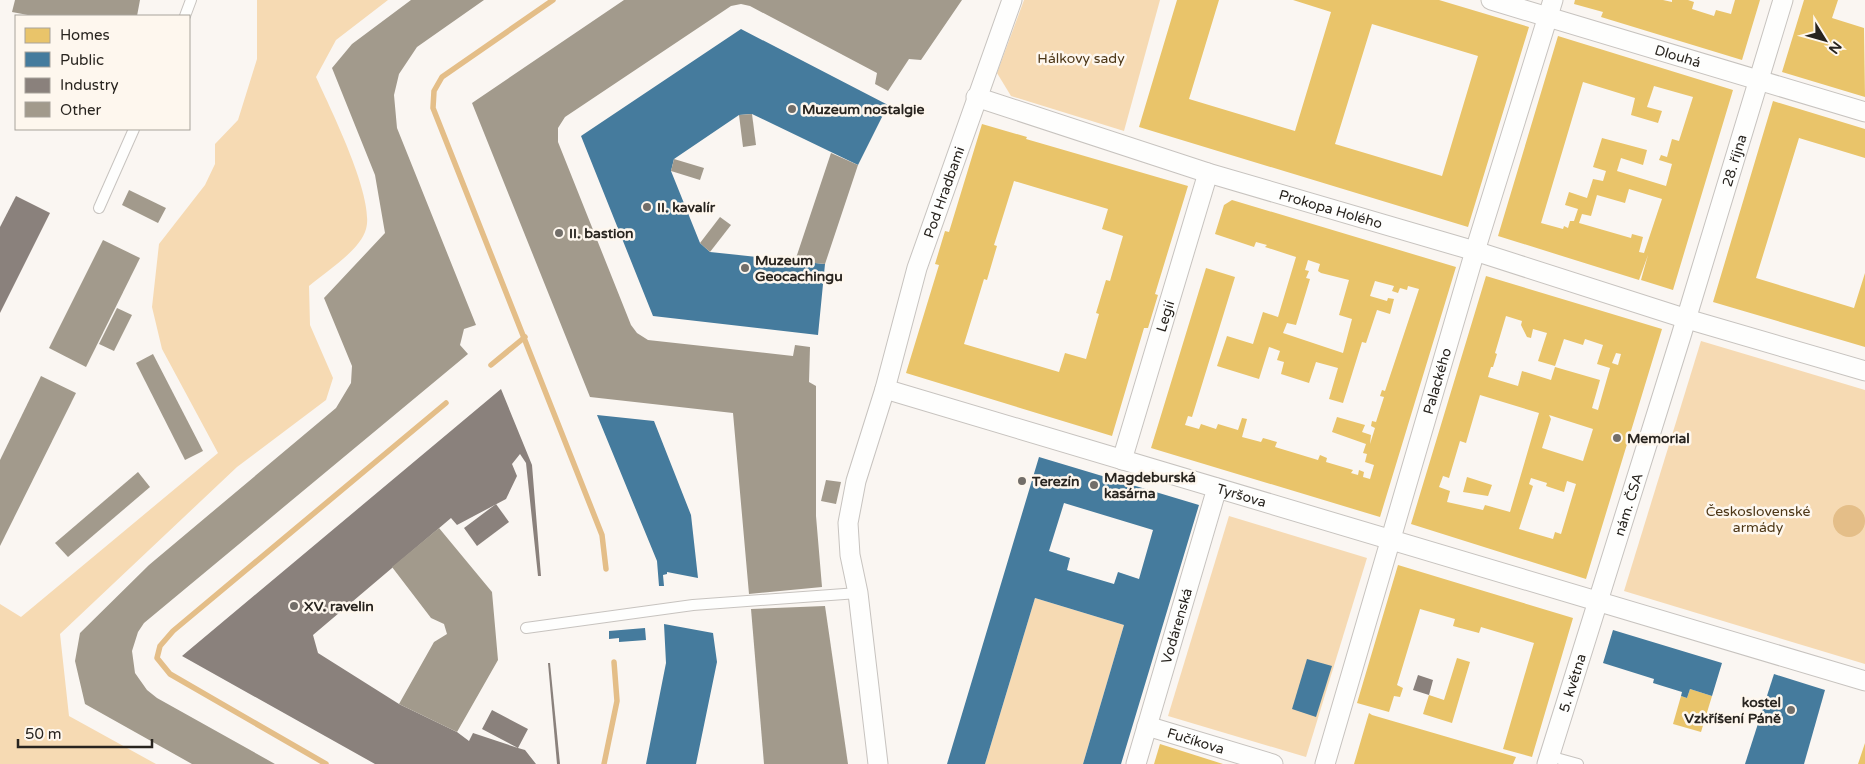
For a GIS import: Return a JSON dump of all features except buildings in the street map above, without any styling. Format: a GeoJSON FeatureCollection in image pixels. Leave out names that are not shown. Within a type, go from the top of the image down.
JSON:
{"type":"FeatureCollection","features":[{"type":"Feature","properties":{"kind":"street","name":"Pod Hradbami"},"geometry":{"type":"LineString","coordinates":[[878,764],[858,593],[850,555],[848,523],[856,481],[885,389],[917,268],[976,97],[1012,0]]}},
{"type":"Feature","properties":{"kind":"street","name":"Dlouhá"},"geometry":{"type":"LineString","coordinates":[[1491,0],[1551,8],[1757,80],[1865,112]]}},
{"type":"Feature","properties":{"kind":"street","name":"28. října"},"geometry":{"type":"LineString","coordinates":[[1687,319],[1757,80],[1783,0]]}},
{"type":"Feature","properties":{"kind":"street","name":"Palackého"},"geometry":{"type":"LineString","coordinates":[[1325,764],[1475,251],[1551,8]]}},
{"type":"Feature","properties":{"kind":"street","name":"Prokopa Holého"},"geometry":{"type":"LineString","coordinates":[[976,97],[1208,173],[1475,251],[1687,319]]}},
{"type":"Feature","properties":{"kind":"street","name":"Legií"},"geometry":{"type":"LineString","coordinates":[[1122,460],[1208,173]]}},
{"type":"Feature","properties":{"kind":"street"},"geometry":{"type":"LineString","coordinates":[[1687,319],[1865,371]]}},
{"type":"Feature","properties":{"kind":"street","name":"nám. ČSA"},"geometry":{"type":"LineString","coordinates":[[1598,602],[1687,319]]}},
{"type":"Feature","properties":{"kind":"street","name":"Tyršova"},"geometry":{"type":"LineString","coordinates":[[885,389],[1598,602]]}},
{"type":"Feature","properties":{"kind":"street","name":"Vodárenská"},"geometry":{"type":"LineString","coordinates":[[1136,764],[1217,488]]}},
{"type":"Feature","properties":{"kind":"street"},"geometry":{"type":"LineString","coordinates":[[1598,602],[1865,681]]}},
{"type":"Feature","properties":{"kind":"street","name":"5. května"},"geometry":{"type":"LineString","coordinates":[[1548,760],[1598,602]]}},
{"type":"Feature","properties":{"kind":"street","name":"Fučíkova"},"geometry":{"type":"LineString","coordinates":[[1147,726],[1274,764]]}},
{"type":"Feature","properties":{"kind":"lane"},"geometry":{"type":"LineString","coordinates":[[185,15],[191,0]]}},
{"type":"Feature","properties":{"kind":"lane"},"geometry":{"type":"LineString","coordinates":[[99,208],[134,130]]}},
{"type":"Feature","properties":{"kind":"lane"},"geometry":{"type":"LineString","coordinates":[[526,628],[693,606],[858,593]]}},
{"type":"Feature","properties":{"kind":"lane"},"geometry":{"type":"LineString","coordinates":[[1548,760],[1578,764]]}},
{"type":"Feature","properties":{"kind":"green space"},"geometry":{"type":"Polygon","coordinates":[[[257,0],[388,0],[336,40],[316,77],[350,153],[358,175],[367,215],[366,229],[357,245],[350,253],[309,286],[310,325],[333,378],[326,400],[237,467],[60,634],[69,716],[156,764],[0,764],[0,604],[21,617],[218,453],[162,349],[152,307],[159,244],[205,185],[215,164],[215,144],[238,120],[257,59],[257,0]]]}},
{"type":"Feature","properties":{"kind":"green space","name":"Hálkovy sady"},"geometry":{"type":"Polygon","coordinates":[[[1024,0],[1160,0],[1124,131],[1011,96],[997,73],[1024,0]]]}},
{"type":"Feature","properties":{"kind":"green space","name":"Československé armády"},"geometry":{"type":"Polygon","coordinates":[[[1701,341],[1865,390],[1865,664],[1624,591],[1701,341]]]}},
{"type":"Feature","properties":{"kind":"green space"},"geometry":{"type":"Polygon","coordinates":[[[1229,516],[1367,558],[1306,757],[1168,716],[1229,516]]]}},
{"type":"Feature","properties":{"kind":"green space"},"geometry":{"type":"Polygon","coordinates":[[[1035,598],[1124,625],[1083,764],[985,764],[1035,598]]]}},
{"type":"Feature","properties":{"kind":"shaded area"},"geometry":{"type":"Polygon","coordinates":[[[1849,505],[1855,506],[1860,510],[1864,515],[1864,527],[1860,532],[1855,536],[1849,537],[1843,536],[1838,532],[1834,527],[1833,521],[1834,515],[1838,510],[1843,506],[1849,505]]]}},
{"type":"Feature","properties":{"kind":"waterway"},"geometry":{"type":"LineString","coordinates":[[553,0],[442,77],[434,91],[433,108],[602,535],[606,569]]}},
{"type":"Feature","properties":{"kind":"waterway"},"geometry":{"type":"LineString","coordinates":[[491,365],[525,337]]}},
{"type":"Feature","properties":{"kind":"waterway"},"geometry":{"type":"LineString","coordinates":[[326,764],[170,674],[157,658],[160,646],[173,631],[446,403]]}},
{"type":"Feature","properties":{"kind":"waterway"},"geometry":{"type":"LineString","coordinates":[[604,764],[617,701],[614,662]]}},
{"type":"Feature","properties":{"kind":"place","name":"Muzeum nostalgie"},"geometry":{"type":"Point","coordinates":[792,109]}},
{"type":"Feature","properties":{"kind":"place","name":"II. kavalír"},"geometry":{"type":"Point","coordinates":[647,207]}},
{"type":"Feature","properties":{"kind":"place","name":"II. bastion"},"geometry":{"type":"Point","coordinates":[559,233]}},
{"type":"Feature","properties":{"kind":"place","name":"Muzeum Geocachingu"},"geometry":{"type":"Point","coordinates":[745,268]}},
{"type":"Feature","properties":{"kind":"place","name":"Memorial"},"geometry":{"type":"Point","coordinates":[1617,438]}},
{"type":"Feature","properties":{"kind":"place","name":"Terezín"},"geometry":{"type":"Point","coordinates":[1022,481]}},
{"type":"Feature","properties":{"kind":"place","name":"Magdeburská kasárna"},"geometry":{"type":"Point","coordinates":[1094,485]}},
{"type":"Feature","properties":{"kind":"place","name":"XV. ravelin"},"geometry":{"type":"Point","coordinates":[294,606]}},
{"type":"Feature","properties":{"kind":"place","name":"kostel Vzkříšení Páně"},"geometry":{"type":"Point","coordinates":[1791,710]}}]}
